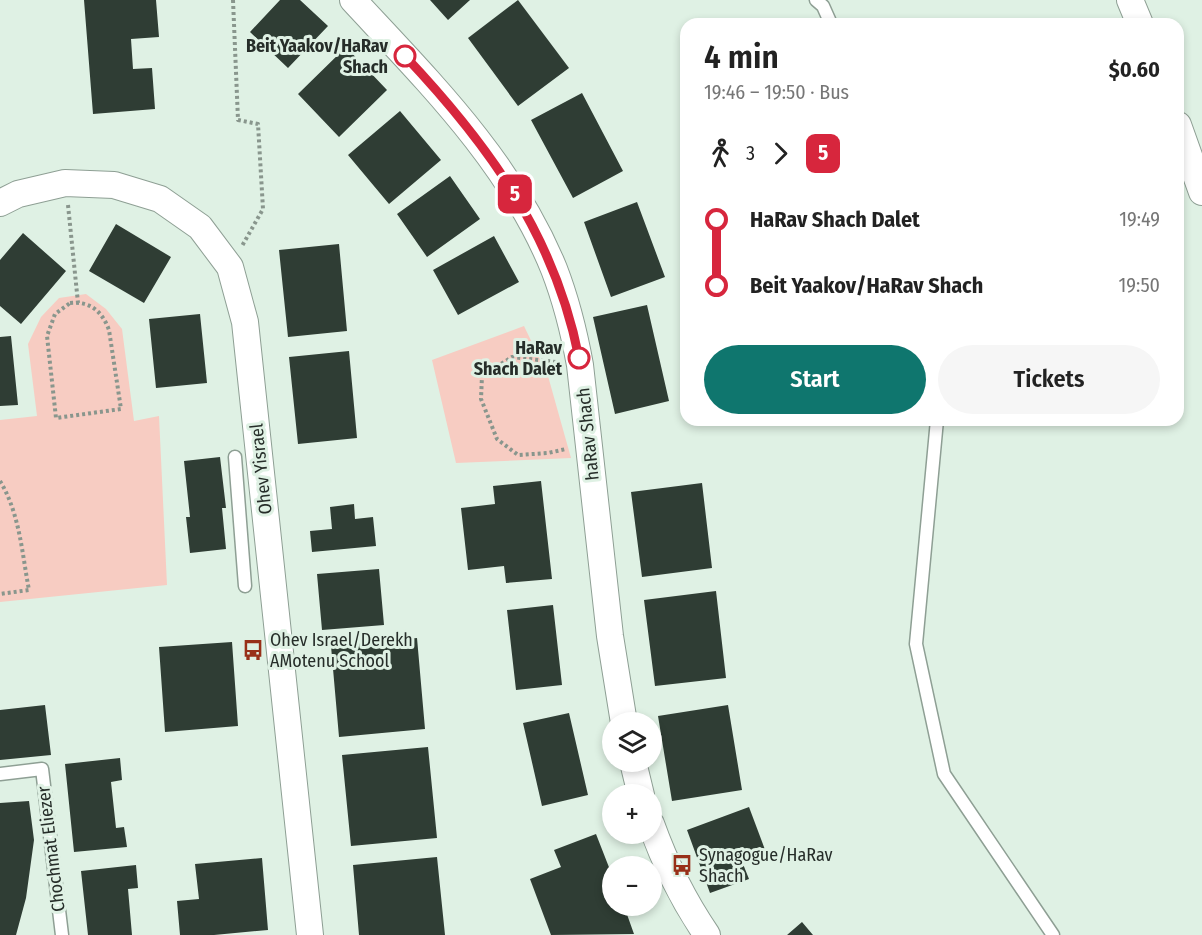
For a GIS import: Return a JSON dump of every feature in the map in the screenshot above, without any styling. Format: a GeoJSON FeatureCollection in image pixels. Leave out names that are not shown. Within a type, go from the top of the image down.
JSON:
{"type":"FeatureCollection","features":[{"type":"Feature","properties":{"kind":"street","name":"haRav Shach"},"geometry":{"type":"LineString","coordinates":[[353,0],[438,91],[485,149],[506,179],[540,238],[553,268],[574,332],[580,365],[610,636],[622,712]]}},
{"type":"Feature","properties":{"kind":"street"},"geometry":{"type":"LineString","coordinates":[[1130,0],[1138,18]]}},
{"type":"Feature","properties":{"kind":"street"},"geometry":{"type":"LineString","coordinates":[[1184,142],[1202,192]]}},
{"type":"Feature","properties":{"kind":"street","name":"Ohev Yisrael"},"geometry":{"type":"LineString","coordinates":[[0,203],[18,194],[65,183],[114,184],[160,199],[200,227],[230,267],[245,322],[253,525],[310,935]]}},
{"type":"Feature","properties":{"kind":"street"},"geometry":{"type":"LineString","coordinates":[[659,844],[684,898],[707,935]]}},
{"type":"Feature","properties":{"kind":"lane"},"geometry":{"type":"LineString","coordinates":[[816,0],[823,6],[828,18]]}},
{"type":"Feature","properties":{"kind":"lane"},"geometry":{"type":"LineString","coordinates":[[936,426],[916,644],[944,774],[1053,935]]}},
{"type":"Feature","properties":{"kind":"lane"},"geometry":{"type":"LineString","coordinates":[[235,458],[253,525],[245,586]]}},
{"type":"Feature","properties":{"kind":"lane","name":"Chochmat Eliezer"},"geometry":{"type":"LineString","coordinates":[[0,774],[42,769],[62,935]]}},
{"type":"Feature","properties":{"kind":"path"},"geometry":{"type":"LineString","coordinates":[[230,267],[263,209],[258,124],[238,120],[233,0]]}},
{"type":"Feature","properties":{"kind":"path"},"geometry":{"type":"LineString","coordinates":[[65,183],[78,303]]}},
{"type":"Feature","properties":{"kind":"path"},"geometry":{"type":"LineString","coordinates":[[78,303],[86,304],[100,313],[109,330],[121,409],[56,418],[47,336],[55,314],[62,307],[78,303]]}},
{"type":"Feature","properties":{"kind":"path"},"geometry":{"type":"LineString","coordinates":[[580,365],[512,357],[482,376],[481,399],[497,439],[518,455],[548,453],[589,443]]}},
{"type":"Feature","properties":{"kind":"path"},"geometry":{"type":"LineString","coordinates":[[0,481],[9,496],[15,516],[29,590],[0,594]]}},
{"type":"Feature","properties":{"kind":"shaded area"},"geometry":{"type":"Polygon","coordinates":[[[86,294],[106,309],[122,329],[134,421],[159,416],[167,585],[0,602],[0,420],[37,416],[28,344],[41,317],[59,298],[86,294]]]}},
{"type":"Feature","properties":{"kind":"shaded area"},"geometry":{"type":"Polygon","coordinates":[[[524,326],[548,376],[571,458],[456,463],[432,360],[524,326]]]}},
{"type":"Feature","properties":{"kind":"building"},"geometry":{"type":"Polygon","coordinates":[[[84,0],[156,0],[159,37],[131,39],[133,69],[152,68],[155,109],[93,114],[84,0]]]}},
{"type":"Feature","properties":{"kind":"building"},"geometry":{"type":"Polygon","coordinates":[[[280,0],[300,0],[328,26],[288,68],[250,32],[280,0]]]}},
{"type":"Feature","properties":{"kind":"building"},"geometry":{"type":"Polygon","coordinates":[[[430,0],[470,0],[448,20],[430,0]]]}},
{"type":"Feature","properties":{"kind":"building"},"geometry":{"type":"Polygon","coordinates":[[[518,0],[569,68],[518,106],[468,38],[518,0]]]}},
{"type":"Feature","properties":{"kind":"building"},"geometry":{"type":"Polygon","coordinates":[[[346,47],[387,90],[339,137],[298,94],[346,47]]]}},
{"type":"Feature","properties":{"kind":"building"},"geometry":{"type":"Polygon","coordinates":[[[582,93],[623,171],[573,198],[531,120],[582,93]]]}},
{"type":"Feature","properties":{"kind":"building"},"geometry":{"type":"Polygon","coordinates":[[[400,111],[441,160],[389,204],[348,155],[400,111]]]}},
{"type":"Feature","properties":{"kind":"building"},"geometry":{"type":"Polygon","coordinates":[[[450,176],[480,219],[427,257],[397,214],[450,176]]]}},
{"type":"Feature","properties":{"kind":"building"},"geometry":{"type":"Polygon","coordinates":[[[637,202],[665,277],[611,297],[584,222],[637,202]]]}},
{"type":"Feature","properties":{"kind":"building"},"geometry":{"type":"Polygon","coordinates":[[[116,224],[171,257],[144,303],[89,271],[116,224]]]}},
{"type":"Feature","properties":{"kind":"building"},"geometry":{"type":"Polygon","coordinates":[[[23,233],[66,271],[21,324],[0,306],[0,260],[23,233]]]}},
{"type":"Feature","properties":{"kind":"building"},"geometry":{"type":"Polygon","coordinates":[[[494,236],[519,282],[458,315],[433,270],[494,236]]]}},
{"type":"Feature","properties":{"kind":"building"},"geometry":{"type":"Polygon","coordinates":[[[339,244],[347,331],[288,337],[279,250],[339,244]]]}},
{"type":"Feature","properties":{"kind":"building"},"geometry":{"type":"Polygon","coordinates":[[[647,305],[669,401],[615,414],[593,317],[647,305]]]}},
{"type":"Feature","properties":{"kind":"building"},"geometry":{"type":"Polygon","coordinates":[[[200,314],[207,383],[156,388],[149,319],[200,314]]]}},
{"type":"Feature","properties":{"kind":"building"},"geometry":{"type":"Polygon","coordinates":[[[11,336],[18,405],[0,406],[0,337],[11,336]]]}},
{"type":"Feature","properties":{"kind":"building"},"geometry":{"type":"Polygon","coordinates":[[[349,351],[357,438],[298,444],[289,357],[349,351]]]}},
{"type":"Feature","properties":{"kind":"building"},"geometry":{"type":"Polygon","coordinates":[[[220,457],[226,508],[222,508],[226,549],[190,553],[186,517],[190,517],[184,461],[220,457]]]}},
{"type":"Feature","properties":{"kind":"building"},"geometry":{"type":"Polygon","coordinates":[[[541,481],[552,579],[506,583],[504,566],[468,570],[461,508],[495,504],[493,486],[541,481]]]}},
{"type":"Feature","properties":{"kind":"building"},"geometry":{"type":"Polygon","coordinates":[[[702,483],[712,568],[642,577],[631,492],[702,483]]]}},
{"type":"Feature","properties":{"kind":"building"},"geometry":{"type":"Polygon","coordinates":[[[354,504],[355,519],[373,517],[376,546],[312,552],[310,531],[332,529],[330,507],[354,504]]]}},
{"type":"Feature","properties":{"kind":"building"},"geometry":{"type":"Polygon","coordinates":[[[379,569],[384,625],[322,630],[317,574],[379,569]]]}},
{"type":"Feature","properties":{"kind":"building"},"geometry":{"type":"Polygon","coordinates":[[[716,591],[726,678],[655,686],[644,600],[716,591]]]}},
{"type":"Feature","properties":{"kind":"building"},"geometry":{"type":"Polygon","coordinates":[[[553,605],[562,685],[516,690],[507,610],[553,605]]]}},
{"type":"Feature","properties":{"kind":"building"},"geometry":{"type":"Polygon","coordinates":[[[417,638],[425,729],[339,737],[331,646],[417,638]]]}},
{"type":"Feature","properties":{"kind":"building"},"geometry":{"type":"Polygon","coordinates":[[[232,642],[238,726],[165,732],[159,647],[232,642]]]}},
{"type":"Feature","properties":{"kind":"building"},"geometry":{"type":"Polygon","coordinates":[[[45,705],[51,755],[0,760],[0,710],[45,705]]]}},
{"type":"Feature","properties":{"kind":"building"},"geometry":{"type":"Polygon","coordinates":[[[728,705],[742,790],[672,801],[662,740],[662,715],[728,705]]]}},
{"type":"Feature","properties":{"kind":"building"},"geometry":{"type":"Polygon","coordinates":[[[569,713],[588,795],[542,806],[523,723],[569,713]]]}},
{"type":"Feature","properties":{"kind":"building"},"geometry":{"type":"Polygon","coordinates":[[[428,747],[437,838],[351,846],[342,755],[428,747]]]}},
{"type":"Feature","properties":{"kind":"building"},"geometry":{"type":"Polygon","coordinates":[[[120,758],[122,780],[111,782],[116,828],[124,827],[127,847],[74,852],[65,764],[120,758]]]}},
{"type":"Feature","properties":{"kind":"building"},"geometry":{"type":"Polygon","coordinates":[[[29,801],[34,840],[26,898],[16,935],[0,935],[0,803],[29,801]]]}},
{"type":"Feature","properties":{"kind":"building"},"geometry":{"type":"Polygon","coordinates":[[[749,807],[767,855],[743,864],[749,879],[710,893],[687,830],[749,807]]]}},
{"type":"Feature","properties":{"kind":"building"},"geometry":{"type":"Polygon","coordinates":[[[596,834],[605,856],[602,856],[602,916],[628,916],[634,934],[551,935],[530,879],[561,867],[554,850],[596,834]]]}},
{"type":"Feature","properties":{"kind":"building"},"geometry":{"type":"Polygon","coordinates":[[[437,857],[445,935],[359,935],[353,865],[437,857]]]}},
{"type":"Feature","properties":{"kind":"building"},"geometry":{"type":"Polygon","coordinates":[[[262,858],[268,930],[214,935],[180,935],[177,901],[199,899],[195,864],[262,858]]]}},
{"type":"Feature","properties":{"kind":"building"},"geometry":{"type":"Polygon","coordinates":[[[136,865],[138,888],[128,889],[132,935],[88,935],[81,871],[136,865]]]}},
{"type":"Feature","properties":{"kind":"building"},"geometry":{"type":"Polygon","coordinates":[[[802,922],[813,935],[787,935],[802,922]]]}},
{"type":"Feature","properties":{"kind":"bus line","name":"5"},"geometry":{"type":"LineString","coordinates":[[405,56],[438,91],[485,149],[523,208],[540,238],[565,299],[579,358]]}},
{"type":"Feature","properties":{"kind":"place","name":"Beit Yaakov/HaRav Shach"},"geometry":{"type":"Point","coordinates":[405,56]}},
{"type":"Feature","properties":{"kind":"place","name":"HaRav Shach Dalet"},"geometry":{"type":"Point","coordinates":[579,358]}},
{"type":"Feature","properties":{"kind":"place","name":"Ohev Israel/Derekh AMotenu School"},"geometry":{"type":"Point","coordinates":[253,650]}},
{"type":"Feature","properties":{"kind":"place","name":"Synagogue/HaRav Shach"},"geometry":{"type":"Point","coordinates":[682,865]}}]}
